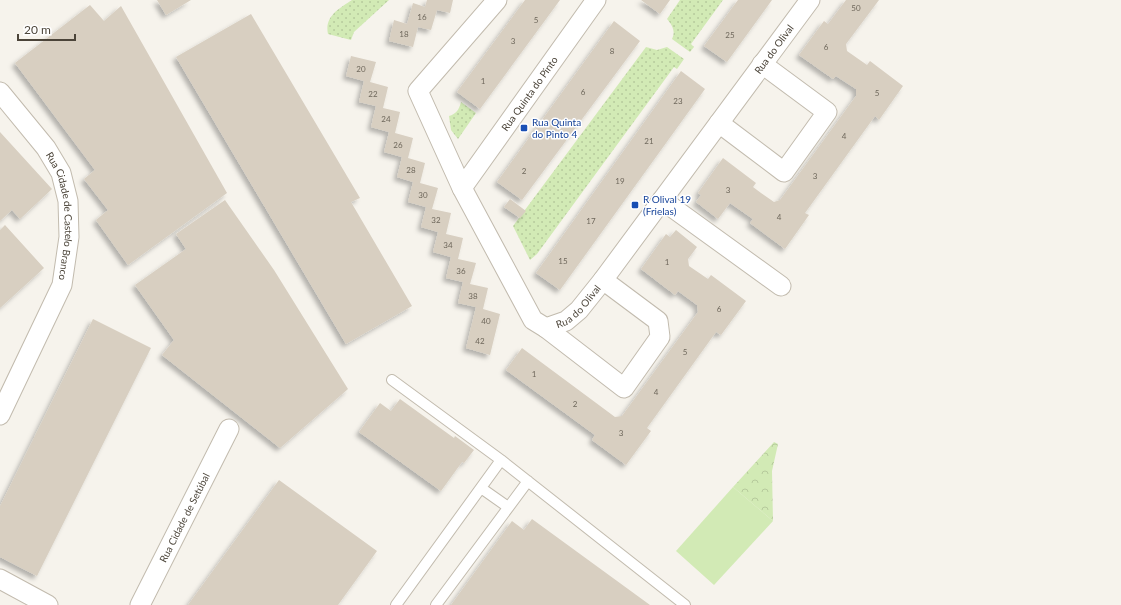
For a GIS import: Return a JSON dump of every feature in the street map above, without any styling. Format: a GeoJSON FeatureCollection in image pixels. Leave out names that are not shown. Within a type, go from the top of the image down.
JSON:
{"type":"FeatureCollection","features":[{"type":"Feature","properties":{"kind":"street","name":"Rua do Olival"},"geometry":{"type":"LineString","coordinates":[[497,0],[418,91],[462,188],[533,320],[546,328],[566,321],[578,310],[603,280],[810,0]]}},
{"type":"Feature","properties":{"kind":"street","name":"Rua Quinta do Pinto"},"geometry":{"type":"LineString","coordinates":[[462,188],[596,0]]}},
{"type":"Feature","properties":{"kind":"street"},"geometry":{"type":"LineString","coordinates":[[719,123],[784,172],[827,112],[762,64]]}},
{"type":"Feature","properties":{"kind":"street","name":"Rua Cidade de Castelo Branco"},"geometry":{"type":"LineString","coordinates":[[0,92],[46,148],[61,173],[68,201],[69,237],[62,285],[0,415]]}},
{"type":"Feature","properties":{"kind":"street"},"geometry":{"type":"LineString","coordinates":[[662,200],[781,286]]}},
{"type":"Feature","properties":{"kind":"street"},"geometry":{"type":"LineString","coordinates":[[546,328],[624,388],[660,337],[658,321],[603,280]]}},
{"type":"Feature","properties":{"kind":"street","name":"Rua Cidade de Setúbal"},"geometry":{"type":"LineString","coordinates":[[140,605],[229,429]]}},
{"type":"Feature","properties":{"kind":"street"},"geometry":{"type":"LineString","coordinates":[[0,579],[48,605]]}},
{"type":"Feature","properties":{"kind":"lane"},"geometry":{"type":"LineString","coordinates":[[392,380],[501,460],[685,605]]}},
{"type":"Feature","properties":{"kind":"lane"},"geometry":{"type":"LineString","coordinates":[[396,605],[501,460]]}},
{"type":"Feature","properties":{"kind":"lane"},"geometry":{"type":"LineString","coordinates":[[436,605],[528,481]]}},
{"type":"Feature","properties":{"kind":"lane"},"geometry":{"type":"LineString","coordinates":[[481,488],[508,507]]}},
{"type":"Feature","properties":{"kind":"green space"},"geometry":{"type":"Polygon","coordinates":[[[352,0],[389,0],[354,32],[351,40],[328,34],[328,22],[331,17],[334,13],[352,0]]]}},
{"type":"Feature","properties":{"kind":"green space"},"geometry":{"type":"Polygon","coordinates":[[[680,0],[723,0],[691,44],[694,47],[690,52],[672,39],[674,33],[673,28],[667,19],[680,0]]]}},
{"type":"Feature","properties":{"kind":"green space"},"geometry":{"type":"Polygon","coordinates":[[[646,47],[657,50],[667,47],[684,59],[677,69],[674,67],[537,254],[530,260],[513,226],[646,47]]]}},
{"type":"Feature","properties":{"kind":"green space"},"geometry":{"type":"Polygon","coordinates":[[[461,102],[476,113],[458,139],[451,130],[449,116],[457,111],[461,102]]]}},
{"type":"Feature","properties":{"kind":"green space"},"geometry":{"type":"Polygon","coordinates":[[[774,442],[778,444],[772,471],[773,521],[733,487],[774,442]]]}},
{"type":"Feature","properties":{"kind":"green space"},"geometry":{"type":"Polygon","coordinates":[[[733,487],[773,521],[714,585],[676,551],[733,487]]]}},
{"type":"Feature","properties":{"kind":"building"},"geometry":{"type":"Polygon","coordinates":[[[157,0],[191,0],[166,15],[157,0]]]}},
{"type":"Feature","properties":{"kind":"building"},"geometry":{"type":"Polygon","coordinates":[[[427,0],[453,0],[450,13],[437,10],[431,30],[418,27],[413,47],[389,41],[394,20],[407,24],[413,3],[425,7],[427,0]]]}},
{"type":"Feature","properties":{"kind":"building"},"geometry":{"type":"Polygon","coordinates":[[[525,0],[560,0],[480,109],[457,92],[525,0]]]}},
{"type":"Feature","properties":{"kind":"building"},"geometry":{"type":"Polygon","coordinates":[[[641,0],[670,0],[660,14],[641,0]]]}},
{"type":"Feature","properties":{"kind":"building"},"geometry":{"type":"Polygon","coordinates":[[[738,0],[772,0],[727,62],[704,46],[738,0]]]}},
{"type":"Feature","properties":{"kind":"building"},"geometry":{"type":"Polygon","coordinates":[[[846,0],[879,0],[846,44],[847,51],[867,65],[870,61],[903,86],[879,120],[875,116],[805,213],[809,215],[785,249],[750,223],[753,219],[730,203],[718,219],[696,202],[701,195],[698,193],[723,158],[756,183],[753,187],[761,193],[774,202],[780,200],[856,96],[856,89],[836,76],[833,79],[799,55],[824,21],[828,24],[846,0]]]}},
{"type":"Feature","properties":{"kind":"building"},"geometry":{"type":"Polygon","coordinates":[[[90,5],[104,21],[121,6],[227,193],[128,265],[96,220],[108,210],[84,179],[95,170],[15,63],[90,5]]]}},
{"type":"Feature","properties":{"kind":"building"},"geometry":{"type":"Polygon","coordinates":[[[251,14],[360,198],[351,202],[412,306],[346,344],[176,57],[251,14]]]}},
{"type":"Feature","properties":{"kind":"building"},"geometry":{"type":"Polygon","coordinates":[[[614,21],[640,41],[522,200],[497,182],[614,21]]]}},
{"type":"Feature","properties":{"kind":"building"},"geometry":{"type":"Polygon","coordinates":[[[351,56],[376,62],[370,82],[388,87],[383,108],[400,112],[395,133],[413,138],[408,158],[425,163],[420,183],[438,188],[432,209],[451,213],[446,234],[463,238],[458,259],[476,263],[470,284],[488,288],[483,309],[500,314],[490,355],[466,348],[476,307],[458,303],[463,282],[446,278],[451,257],[433,252],[438,232],[421,227],[426,207],[408,202],[413,182],[397,177],[402,157],[384,152],[389,132],[371,127],[376,106],[359,102],[364,81],[346,76],[351,56]]]}},
{"type":"Feature","properties":{"kind":"building"},"geometry":{"type":"Polygon","coordinates":[[[681,71],[705,89],[560,290],[536,273],[681,71]]]}},
{"type":"Feature","properties":{"kind":"building"},"geometry":{"type":"Polygon","coordinates":[[[0,132],[52,189],[20,219],[12,210],[0,221],[0,132]]]}},
{"type":"Feature","properties":{"kind":"building"},"geometry":{"type":"Polygon","coordinates":[[[510,199],[526,211],[520,218],[504,207],[510,199]]]}},
{"type":"Feature","properties":{"kind":"building"},"geometry":{"type":"Polygon","coordinates":[[[225,200],[274,270],[348,389],[280,448],[162,355],[174,340],[135,285],[186,249],[176,234],[225,200]]]}},
{"type":"Feature","properties":{"kind":"building"},"geometry":{"type":"Polygon","coordinates":[[[5,225],[44,268],[0,308],[0,230],[5,225]]]}},
{"type":"Feature","properties":{"kind":"building"},"geometry":{"type":"Polygon","coordinates":[[[676,230],[697,247],[688,259],[689,266],[708,279],[711,275],[746,301],[721,335],[716,332],[647,428],[651,431],[626,465],[592,440],[595,435],[506,370],[522,348],[615,417],[622,416],[698,312],[697,305],[678,291],[675,295],[641,269],[666,234],[670,237],[676,230]]]}},
{"type":"Feature","properties":{"kind":"building"},"geometry":{"type":"Polygon","coordinates":[[[93,319],[151,348],[37,576],[0,557],[0,506],[93,319]]]}},
{"type":"Feature","properties":{"kind":"building"},"geometry":{"type":"Polygon","coordinates":[[[400,399],[454,438],[455,436],[474,450],[464,463],[462,462],[441,491],[359,432],[380,403],[391,411],[400,399]]]}},
{"type":"Feature","properties":{"kind":"building"},"geometry":{"type":"Polygon","coordinates":[[[279,480],[377,551],[338,605],[188,605],[279,480]]]}},
{"type":"Feature","properties":{"kind":"building"},"geometry":{"type":"Polygon","coordinates":[[[532,519],[650,605],[451,605],[512,521],[524,530],[532,519]]]}},
{"type":"Feature","properties":{"kind":"place","name":"Rua Quinta do Pinto 4"},"geometry":{"type":"Point","coordinates":[524,128]}},
{"type":"Feature","properties":{"kind":"place","name":"R Olival 19 (Frielas)"},"geometry":{"type":"Point","coordinates":[635,205]}}]}
